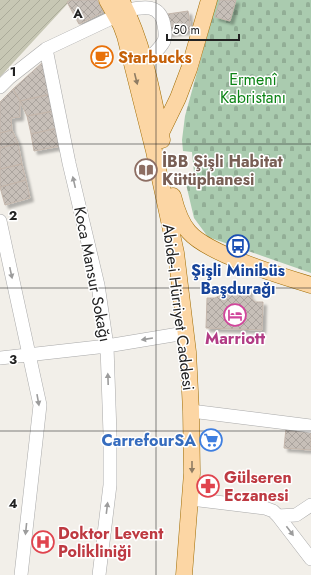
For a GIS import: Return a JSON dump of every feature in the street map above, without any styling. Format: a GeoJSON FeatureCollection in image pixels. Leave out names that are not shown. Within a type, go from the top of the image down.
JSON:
{"type":"FeatureCollection","features":[{"type":"Feature","properties":{"kind":"main road","name":"Abide-i Hürriyet Caddesi"},"geometry":{"type":"LineString","coordinates":[[107,0],[121,9],[132,22],[145,63],[176,208],[187,230],[195,238],[208,246]]}},
{"type":"Feature","properties":{"kind":"main road"},"geometry":{"type":"LineString","coordinates":[[154,151],[160,134],[178,98],[189,69],[208,0]]}},
{"type":"Feature","properties":{"kind":"main road","name":"Abide-i Hürriyet Caddesi"},"geometry":{"type":"LineString","coordinates":[[121,9],[125,36],[154,151],[176,253],[185,333],[191,411],[192,474],[184,575]]}},
{"type":"Feature","properties":{"kind":"main road"},"geometry":{"type":"LineString","coordinates":[[153,98],[163,102],[178,98]]}},
{"type":"Feature","properties":{"kind":"main road"},"geometry":{"type":"LineString","coordinates":[[176,253],[183,247],[189,245],[208,246],[234,258],[311,285]]}},
{"type":"Feature","properties":{"kind":"street"},"geometry":{"type":"LineString","coordinates":[[0,87],[46,48],[121,9],[144,7],[159,12],[163,18],[165,31],[164,40],[159,49],[145,63]]}},
{"type":"Feature","properties":{"kind":"street","name":"Koca Mansur Sokağı"},"geometry":{"type":"LineString","coordinates":[[46,48],[69,163],[98,285],[107,346],[110,485],[99,575]]}},
{"type":"Feature","properties":{"kind":"street"},"geometry":{"type":"LineString","coordinates":[[0,222],[40,405],[21,575]]}},
{"type":"Feature","properties":{"kind":"street"},"geometry":{"type":"LineString","coordinates":[[0,358],[107,346],[185,333]]}},
{"type":"Feature","properties":{"kind":"street"},"geometry":{"type":"LineString","coordinates":[[191,411],[311,426]]}},
{"type":"Feature","properties":{"kind":"street"},"geometry":{"type":"LineString","coordinates":[[191,499],[265,508],[273,511],[311,559]]}},
{"type":"Feature","properties":{"kind":"street"},"geometry":{"type":"LineString","coordinates":[[278,516],[296,515],[311,505]]}},
{"type":"Feature","properties":{"kind":"shaded area"},"geometry":{"type":"Polygon","coordinates":[[[0,0],[71,0],[0,77],[0,0]]]}},
{"type":"Feature","properties":{"kind":"green space","name":"Ermenî Kabristanı"},"geometry":{"type":"Polygon","coordinates":[[[217,0],[311,0],[311,273],[208,237],[194,218],[186,184],[195,183],[192,152],[183,151],[182,140],[185,116],[217,0]]]}},
{"type":"Feature","properties":{"kind":"building"},"geometry":{"type":"Polygon","coordinates":[[[71,0],[97,0],[103,12],[79,24],[67,2],[71,0]]]}},
{"type":"Feature","properties":{"kind":"building"},"geometry":{"type":"Polygon","coordinates":[[[220,0],[236,0],[230,21],[215,17],[220,0]]]}},
{"type":"Feature","properties":{"kind":"building"},"geometry":{"type":"Polygon","coordinates":[[[188,11],[191,30],[164,34],[161,15],[188,11]]]}},
{"type":"Feature","properties":{"kind":"building"},"geometry":{"type":"Polygon","coordinates":[[[43,62],[51,94],[20,101],[13,89],[43,62]]]}},
{"type":"Feature","properties":{"kind":"building"},"geometry":{"type":"Polygon","coordinates":[[[13,89],[20,101],[20,117],[11,118],[12,130],[0,133],[0,102],[13,89]]]}},
{"type":"Feature","properties":{"kind":"building"},"geometry":{"type":"Polygon","coordinates":[[[51,94],[54,111],[27,116],[20,101],[51,94]]]}},
{"type":"Feature","properties":{"kind":"building"},"geometry":{"type":"Polygon","coordinates":[[[54,111],[58,128],[31,134],[27,116],[54,111]]]}},
{"type":"Feature","properties":{"kind":"building"},"geometry":{"type":"Polygon","coordinates":[[[58,128],[61,146],[34,151],[31,134],[58,128]]]}},
{"type":"Feature","properties":{"kind":"building"},"geometry":{"type":"Polygon","coordinates":[[[12,130],[18,143],[0,148],[0,133],[12,130]]]}},
{"type":"Feature","properties":{"kind":"building"},"geometry":{"type":"Polygon","coordinates":[[[18,143],[22,164],[0,169],[0,148],[18,143]]]}},
{"type":"Feature","properties":{"kind":"building"},"geometry":{"type":"Polygon","coordinates":[[[22,164],[26,180],[0,187],[0,169],[22,164]]]}},
{"type":"Feature","properties":{"kind":"building"},"geometry":{"type":"Polygon","coordinates":[[[26,180],[30,198],[5,205],[0,187],[26,180]]]}},
{"type":"Feature","properties":{"kind":"building","name":"Marriott"},"geometry":{"type":"Polygon","coordinates":[[[224,288],[249,289],[249,295],[255,302],[263,302],[262,330],[206,328],[207,298],[215,298],[224,293],[224,288]]]}},
{"type":"Feature","properties":{"kind":"building"},"geometry":{"type":"Polygon","coordinates":[[[286,428],[311,430],[311,450],[284,448],[286,428]]]}},
{"type":"Feature","properties":{"kind":"place","name":"Starbucks"},"geometry":{"type":"Point","coordinates":[102,57]}},
{"type":"Feature","properties":{"kind":"place","name":"İBB Şişli Habitat Kütüphanesi"},"geometry":{"type":"Point","coordinates":[146,170]}},
{"type":"Feature","properties":{"kind":"place","name":"Şişli Minibüs Başdurağı"},"geometry":{"type":"Point","coordinates":[238,246]}},
{"type":"Feature","properties":{"kind":"place","name":"Marriott"},"geometry":{"type":"Point","coordinates":[235,315]}},
{"type":"Feature","properties":{"kind":"place","name":"CarrefourSA"},"geometry":{"type":"Point","coordinates":[211,440]}},
{"type":"Feature","properties":{"kind":"place","name":"Gülseren Eczanesi"},"geometry":{"type":"Point","coordinates":[208,486]}},
{"type":"Feature","properties":{"kind":"place","name":"Doktor Levent Polikliniği"},"geometry":{"type":"Point","coordinates":[43,542]}}]}
